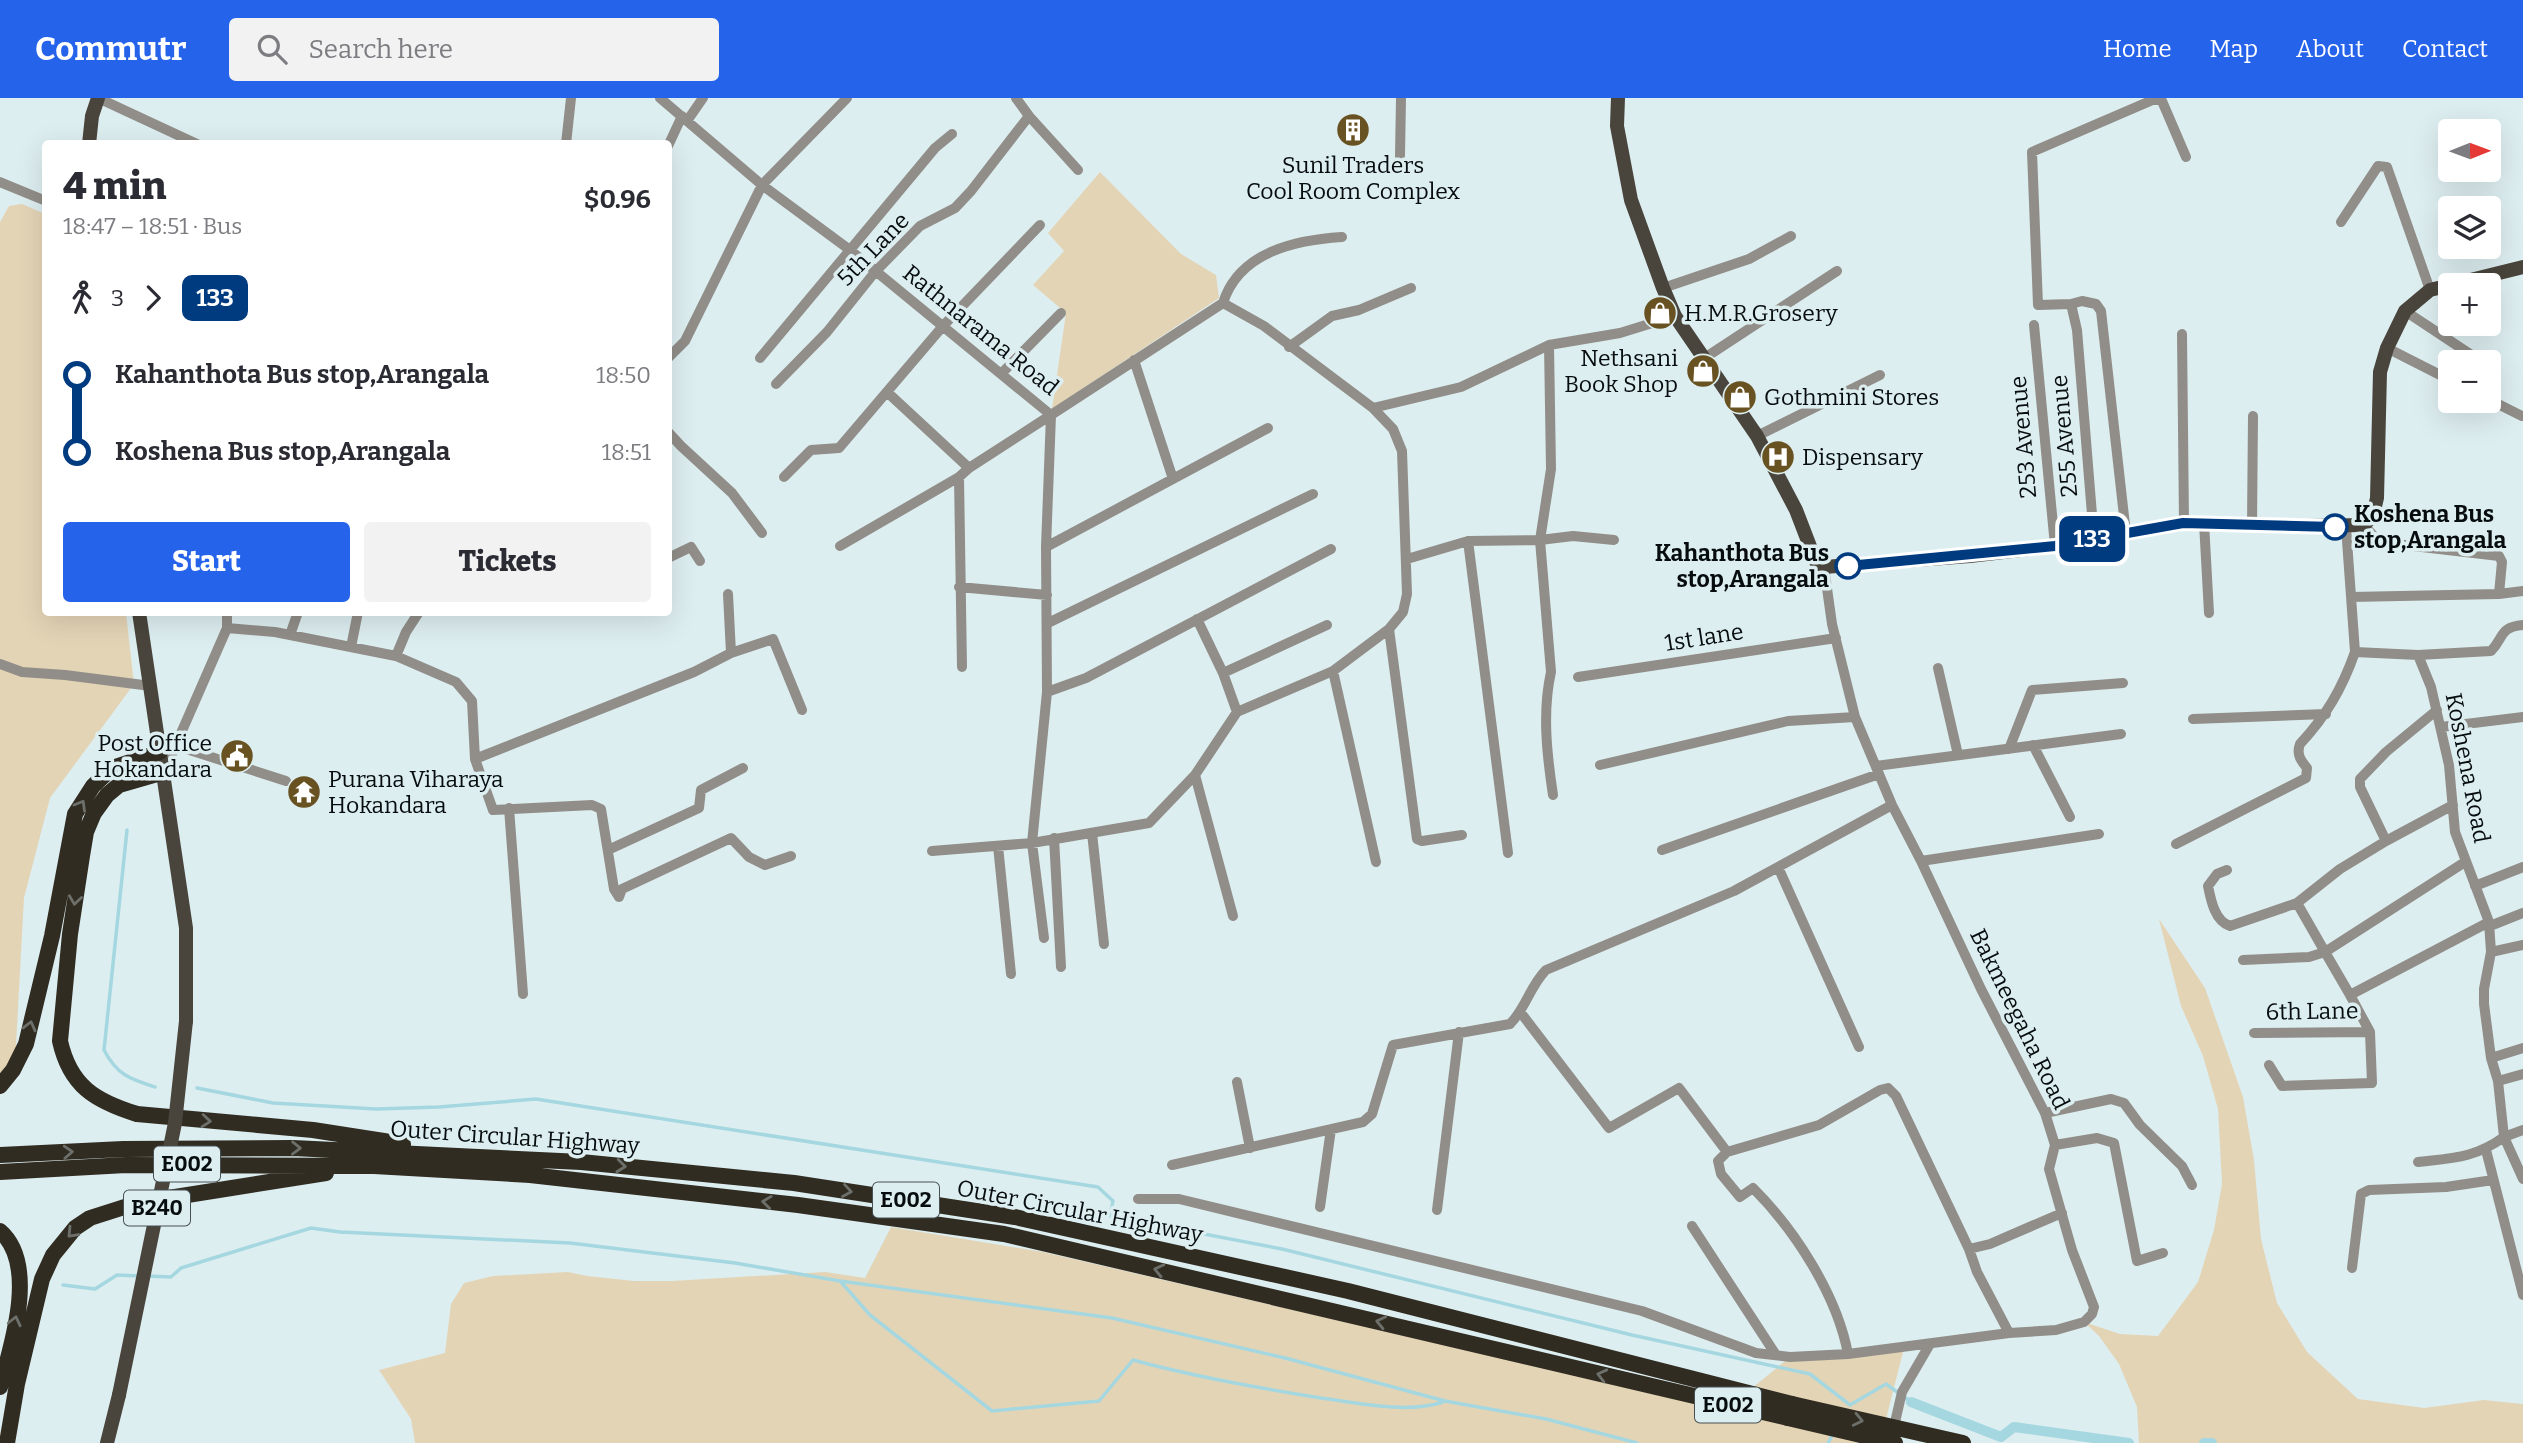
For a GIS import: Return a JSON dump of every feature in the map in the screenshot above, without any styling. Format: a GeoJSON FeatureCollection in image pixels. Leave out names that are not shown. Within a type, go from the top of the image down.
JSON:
{"type":"FeatureCollection","features":[{"type":"Feature","properties":{"kind":"highway"},"geometry":{"type":"LineString","coordinates":[[0,1086],[13,1070],[26,1044],[52,936],[75,814],[93,786],[112,768],[160,752]]}},
{"type":"Feature","properties":{"kind":"highway"},"geometry":{"type":"LineString","coordinates":[[164,772],[119,785],[107,795],[94,813],[86,832],[70,934],[60,1041],[64,1057],[79,1084],[92,1096],[111,1107],[137,1114],[313,1130],[489,1156]]}},
{"type":"Feature","properties":{"kind":"highway","name":"Outer Circular Highway"},"geometry":{"type":"LineString","coordinates":[[0,1155],[123,1149],[293,1148],[581,1162],[794,1183],[1015,1217],[1348,1291],[1790,1411],[1893,1443]]}},
{"type":"Feature","properties":{"kind":"highway","name":"Outer Circular Highway"},"geometry":{"type":"LineString","coordinates":[[0,1172],[126,1165],[374,1166],[530,1175],[798,1205],[1004,1234],[1790,1411],[1963,1443]]}},
{"type":"Feature","properties":{"kind":"highway"},"geometry":{"type":"LineString","coordinates":[[7,1443],[17,1384],[42,1279],[52,1255],[75,1228],[90,1218],[137,1203],[374,1166]]}},
{"type":"Feature","properties":{"kind":"highway"},"geometry":{"type":"LineString","coordinates":[[0,1231],[7,1237],[20,1265],[21,1296],[0,1387]]}},
{"type":"Feature","properties":{"kind":"main road"},"geometry":{"type":"LineString","coordinates":[[89,140],[92,116],[98,98]]}},
{"type":"Feature","properties":{"kind":"main road"},"geometry":{"type":"LineString","coordinates":[[1618,98],[1617,126],[1631,200],[1675,316],[1757,436],[1796,510],[1816,562],[1824,567],[1873,565],[2055,546],[2183,523],[2346,527],[2364,525],[2373,515],[2377,498],[2381,372],[2387,348],[2405,311],[2430,290],[2523,267]]}},
{"type":"Feature","properties":{"kind":"main road","name":"B240"},"geometry":{"type":"LineString","coordinates":[[107,1443],[175,1123],[186,1021],[186,928],[140,616]]}},
{"type":"Feature","properties":{"kind":"street"},"geometry":{"type":"LineString","coordinates":[[98,98],[188,140]]}},
{"type":"Feature","properties":{"kind":"street"},"geometry":{"type":"LineString","coordinates":[[566,140],[571,98]]}},
{"type":"Feature","properties":{"kind":"street","name":"Rathnarama Road"},"geometry":{"type":"LineString","coordinates":[[660,98],[762,185],[850,250],[1051,415],[1223,303]]}},
{"type":"Feature","properties":{"kind":"street"},"geometry":{"type":"LineString","coordinates":[[671,140],[684,118],[703,98]]}},
{"type":"Feature","properties":{"kind":"street"},"geometry":{"type":"LineString","coordinates":[[672,354],[685,341],[762,185],[847,98]]}},
{"type":"Feature","properties":{"kind":"street"},"geometry":{"type":"LineString","coordinates":[[1016,98],[1077,170]]}},
{"type":"Feature","properties":{"kind":"street"},"geometry":{"type":"LineString","coordinates":[[1400,156],[1401,98]]}},
{"type":"Feature","properties":{"kind":"street"},"geometry":{"type":"LineString","coordinates":[[2126,534],[2101,312],[2096,304],[2082,301],[2038,305],[2032,152],[2155,99],[2162,101],[2186,157]]}},
{"type":"Feature","properties":{"kind":"street","name":"5th Lane"},"geometry":{"type":"LineString","coordinates":[[776,384],[827,332],[875,272],[920,226],[955,208],[1029,116]]}},
{"type":"Feature","properties":{"kind":"street"},"geometry":{"type":"LineString","coordinates":[[760,358],[935,148],[952,134]]}},
{"type":"Feature","properties":{"kind":"street"},"geometry":{"type":"LineString","coordinates":[[2341,222],[2378,166],[2387,167],[2430,290]]}},
{"type":"Feature","properties":{"kind":"street"},"geometry":{"type":"LineString","coordinates":[[0,182],[42,199]]}},
{"type":"Feature","properties":{"kind":"street"},"geometry":{"type":"LineString","coordinates":[[784,477],[811,450],[839,448],[943,326],[1040,225]]}},
{"type":"Feature","properties":{"kind":"street"},"geometry":{"type":"LineString","coordinates":[[1663,288],[1749,259],[1791,236]]}},
{"type":"Feature","properties":{"kind":"street"},"geometry":{"type":"LineString","coordinates":[[932,851],[1032,843],[1149,823],[1195,775],[1237,712],[1333,671],[1389,629],[1404,612],[1408,594],[1402,451],[1393,429],[1373,408],[1264,326],[1223,303],[1228,288],[1241,270],[1273,249],[1308,239],[1342,237]]}},
{"type":"Feature","properties":{"kind":"street"},"geometry":{"type":"LineString","coordinates":[[1703,359],[1837,271]]}},
{"type":"Feature","properties":{"kind":"street"},"geometry":{"type":"LineString","coordinates":[[1289,347],[1332,316],[1359,310],[1411,288]]}},
{"type":"Feature","properties":{"kind":"street","name":"255 Avenue"},"geometry":{"type":"LineString","coordinates":[[2071,304],[2077,330],[2094,539]]}},
{"type":"Feature","properties":{"kind":"street"},"geometry":{"type":"LineString","coordinates":[[2405,311],[2465,350]]}},
{"type":"Feature","properties":{"kind":"street"},"geometry":{"type":"LineString","coordinates":[[1002,374],[1060,313]]}},
{"type":"Feature","properties":{"kind":"street"},"geometry":{"type":"LineString","coordinates":[[1373,408],[1461,387],[1549,345],[1620,333],[1675,316]]}},
{"type":"Feature","properties":{"kind":"street","name":"253 Avenue"},"geometry":{"type":"LineString","coordinates":[[2034,325],[2055,546]]}},
{"type":"Feature","properties":{"kind":"street"},"geometry":{"type":"LineString","coordinates":[[2182,334],[2183,523]]}},
{"type":"Feature","properties":{"kind":"street"},"geometry":{"type":"LineString","coordinates":[[1549,345],[1550,469],[1540,540],[1551,672],[1547,690],[1547,755],[1553,795]]}},
{"type":"Feature","properties":{"kind":"street"},"geometry":{"type":"LineString","coordinates":[[2387,348],[2438,374]]}},
{"type":"Feature","properties":{"kind":"street"},"geometry":{"type":"LineString","coordinates":[[1134,360],[1173,479]]}},
{"type":"Feature","properties":{"kind":"street"},"geometry":{"type":"LineString","coordinates":[[1757,436],[1880,375]]}},
{"type":"Feature","properties":{"kind":"street"},"geometry":{"type":"LineString","coordinates":[[887,392],[969,468]]}},
{"type":"Feature","properties":{"kind":"street"},"geometry":{"type":"LineString","coordinates":[[2501,406],[2522,416]]}},
{"type":"Feature","properties":{"kind":"street"},"geometry":{"type":"LineString","coordinates":[[840,546],[959,477],[1051,415]]}},
{"type":"Feature","properties":{"kind":"street"},"geometry":{"type":"LineString","coordinates":[[1044,938],[1032,843],[1046,692],[1046,547],[1051,415]]}},
{"type":"Feature","properties":{"kind":"street"},"geometry":{"type":"LineString","coordinates":[[2252,525],[2253,416]]}},
{"type":"Feature","properties":{"kind":"street"},"geometry":{"type":"LineString","coordinates":[[1046,547],[1268,428]]}},
{"type":"Feature","properties":{"kind":"street"},"geometry":{"type":"LineString","coordinates":[[672,436],[732,493],[762,533]]}},
{"type":"Feature","properties":{"kind":"street"},"geometry":{"type":"LineString","coordinates":[[959,477],[961,667]]}},
{"type":"Feature","properties":{"kind":"street"},"geometry":{"type":"LineString","coordinates":[[1048,623],[1313,494]]}},
{"type":"Feature","properties":{"kind":"street"},"geometry":{"type":"LineString","coordinates":[[2204,523],[2209,613]]}},
{"type":"Feature","properties":{"kind":"street"},"geometry":{"type":"LineString","coordinates":[[2364,525],[2379,542],[2499,556],[2502,562],[2499,594]]}},
{"type":"Feature","properties":{"kind":"street"},"geometry":{"type":"LineString","coordinates":[[2176,844],[2306,778],[2307,768],[2298,750],[2326,714],[2356,652],[2346,527]]}},
{"type":"Feature","properties":{"kind":"street"},"geometry":{"type":"LineString","coordinates":[[1407,559],[1468,541],[1540,540],[1573,536],[1614,540]]}},
{"type":"Feature","properties":{"kind":"street"},"geometry":{"type":"LineString","coordinates":[[1468,541],[1508,853]]}},
{"type":"Feature","properties":{"kind":"street"},"geometry":{"type":"LineString","coordinates":[[672,556],[691,547],[700,561]]}},
{"type":"Feature","properties":{"kind":"street"},"geometry":{"type":"LineString","coordinates":[[1046,692],[1086,678],[1331,549]]}},
{"type":"Feature","properties":{"kind":"street","name":"Bakmeegaha Road"},"geometry":{"type":"LineString","coordinates":[[1138,1199],[1179,1199],[1642,1311],[1756,1353],[1848,1354],[2009,1333],[2056,1330],[2084,1322],[2092,1314],[2094,1307],[2072,1250],[2049,1169],[2055,1145],[2045,1113],[1892,806],[1855,717],[1836,638],[1824,567]]}},
{"type":"Feature","properties":{"kind":"street"},"geometry":{"type":"LineString","coordinates":[[959,587],[1047,595]]}},
{"type":"Feature","properties":{"kind":"street"},"geometry":{"type":"LineString","coordinates":[[2351,597],[2499,594],[2523,591]]}},
{"type":"Feature","properties":{"kind":"street"},"geometry":{"type":"LineString","coordinates":[[728,594],[731,653]]}},
{"type":"Feature","properties":{"kind":"street"},"geometry":{"type":"LineString","coordinates":[[164,772],[227,628],[227,616]]}},
{"type":"Feature","properties":{"kind":"street"},"geometry":{"type":"LineString","coordinates":[[290,635],[297,616]]}},
{"type":"Feature","properties":{"kind":"street"},"geometry":{"type":"LineString","coordinates":[[351,648],[357,616]]}},
{"type":"Feature","properties":{"kind":"street"},"geometry":{"type":"LineString","coordinates":[[396,656],[416,616]]}},
{"type":"Feature","properties":{"kind":"street"},"geometry":{"type":"LineString","coordinates":[[1197,619],[1223,673],[1237,712]]}},
{"type":"Feature","properties":{"kind":"street"},"geometry":{"type":"LineString","coordinates":[[1223,673],[1327,625]]}},
{"type":"Feature","properties":{"kind":"street"},"geometry":{"type":"LineString","coordinates":[[2356,652],[2418,655],[2491,651],[2502,632],[2523,625]]}},
{"type":"Feature","properties":{"kind":"street"},"geometry":{"type":"LineString","coordinates":[[227,628],[290,635],[396,656],[456,682],[472,701],[475,759],[493,810],[592,805],[601,808],[614,890],[619,897],[622,889],[731,838],[749,856],[765,865],[791,856]]}},
{"type":"Feature","properties":{"kind":"street"},"geometry":{"type":"LineString","coordinates":[[1389,629],[1417,839],[1422,841],[1462,835]]}},
{"type":"Feature","properties":{"kind":"street","name":"1st lane"},"geometry":{"type":"LineString","coordinates":[[1578,677],[1836,638]]}},
{"type":"Feature","properties":{"kind":"street"},"geometry":{"type":"LineString","coordinates":[[475,759],[694,671],[731,653],[773,639],[802,710]]}},
{"type":"Feature","properties":{"kind":"street","name":"Koshena Road"},"geometry":{"type":"LineString","coordinates":[[2418,655],[2431,687],[2449,765],[2455,832],[2489,924],[2491,952],[2484,989],[2491,1058],[2498,1081],[2504,1137],[2523,1179]]}},
{"type":"Feature","properties":{"kind":"street"},"geometry":{"type":"LineString","coordinates":[[0,664],[22,672],[151,686]]}},
{"type":"Feature","properties":{"kind":"street"},"geometry":{"type":"LineString","coordinates":[[1938,668],[1958,755]]}},
{"type":"Feature","properties":{"kind":"street"},"geometry":{"type":"LineString","coordinates":[[1333,671],[1376,862]]}},
{"type":"Feature","properties":{"kind":"street"},"geometry":{"type":"LineString","coordinates":[[2009,749],[2032,690],[2123,683]]}},
{"type":"Feature","properties":{"kind":"street"},"geometry":{"type":"LineString","coordinates":[[2386,841],[2360,787],[2360,779],[2386,752],[2437,710]]}},
{"type":"Feature","properties":{"kind":"street"},"geometry":{"type":"LineString","coordinates":[[2193,719],[2326,714]]}},
{"type":"Feature","properties":{"kind":"street"},"geometry":{"type":"LineString","coordinates":[[1600,765],[1788,721],[1855,717]]}},
{"type":"Feature","properties":{"kind":"street"},"geometry":{"type":"LineString","coordinates":[[2441,727],[2523,717]]}},
{"type":"Feature","properties":{"kind":"street"},"geometry":{"type":"LineString","coordinates":[[1662,850],[1877,770],[1958,755],[2121,734]]}},
{"type":"Feature","properties":{"kind":"street"},"geometry":{"type":"LineString","coordinates":[[177,746],[286,781]]}},
{"type":"Feature","properties":{"kind":"street"},"geometry":{"type":"LineString","coordinates":[[2033,746],[2070,817]]}},
{"type":"Feature","properties":{"kind":"street"},"geometry":{"type":"LineString","coordinates":[[608,850],[699,808],[701,790],[743,768]]}},
{"type":"Feature","properties":{"kind":"street"},"geometry":{"type":"LineString","coordinates":[[1195,775],[1233,916]]}},
{"type":"Feature","properties":{"kind":"street"},"geometry":{"type":"LineString","coordinates":[[2227,870],[2217,873],[2208,886],[2217,915],[2224,924],[2230,926],[2297,903],[2340,869],[2453,805]]}},
{"type":"Feature","properties":{"kind":"street"},"geometry":{"type":"LineString","coordinates":[[1172,1166],[1363,1122],[1372,1114],[1393,1045],[1510,1024],[1521,1013],[1536,980],[1546,970],[1734,891],[1892,806]]}},
{"type":"Feature","properties":{"kind":"street"},"geometry":{"type":"LineString","coordinates":[[509,808],[523,994]]}},
{"type":"Feature","properties":{"kind":"street"},"geometry":{"type":"LineString","coordinates":[[1092,833],[1104,944]]}},
{"type":"Feature","properties":{"kind":"street"},"geometry":{"type":"LineString","coordinates":[[1921,861],[2099,834]]}},
{"type":"Feature","properties":{"kind":"street"},"geometry":{"type":"LineString","coordinates":[[1054,838],[1061,967]]}},
{"type":"Feature","properties":{"kind":"street"},"geometry":{"type":"LineString","coordinates":[[998,846],[1011,974]]}},
{"type":"Feature","properties":{"kind":"street"},"geometry":{"type":"LineString","coordinates":[[2242,960],[2309,957],[2325,952],[2465,862]]}},
{"type":"Feature","properties":{"kind":"street"},"geometry":{"type":"LineString","coordinates":[[1778,867],[1859,1047]]}},
{"type":"Feature","properties":{"kind":"street"},"geometry":{"type":"LineString","coordinates":[[2474,886],[2523,867]]}},
{"type":"Feature","properties":{"kind":"street"},"geometry":{"type":"LineString","coordinates":[[2269,1065],[2282,1086],[2370,1084],[2373,1080],[2370,1032],[2297,903]]}},
{"type":"Feature","properties":{"kind":"street"},"geometry":{"type":"LineString","coordinates":[[2350,995],[2489,924],[2523,914]]}},
{"type":"Feature","properties":{"kind":"street"},"geometry":{"type":"LineString","coordinates":[[2491,952],[2523,945]]}},
{"type":"Feature","properties":{"kind":"street"},"geometry":{"type":"LineString","coordinates":[[1521,1013],[1609,1128],[1679,1088],[1727,1152]]}},
{"type":"Feature","properties":{"kind":"street"},"geometry":{"type":"LineString","coordinates":[[1437,1210],[1460,1032]]}},
{"type":"Feature","properties":{"kind":"street","name":"6th Lane"},"geometry":{"type":"LineString","coordinates":[[2254,1033],[2370,1032]]}},
{"type":"Feature","properties":{"kind":"street"},"geometry":{"type":"LineString","coordinates":[[2491,1058],[2523,1048]]}},
{"type":"Feature","properties":{"kind":"street"},"geometry":{"type":"LineString","coordinates":[[2498,1081],[2523,1074]]}},
{"type":"Feature","properties":{"kind":"street"},"geometry":{"type":"LineString","coordinates":[[1237,1082],[1250,1148]]}},
{"type":"Feature","properties":{"kind":"street"},"geometry":{"type":"LineString","coordinates":[[1848,1354],[1844,1334],[1821,1278],[1769,1203],[1754,1188],[1740,1197],[1721,1174],[1717,1161],[1727,1152],[1819,1125],[1888,1088],[1896,1096],[1969,1249],[1977,1272],[2009,1333]]}},
{"type":"Feature","properties":{"kind":"street"},"geometry":{"type":"LineString","coordinates":[[2045,1113],[2087,1102],[2111,1099],[2124,1103],[2140,1125],[2182,1166],[2192,1185]]}},
{"type":"Feature","properties":{"kind":"street"},"geometry":{"type":"LineString","coordinates":[[1320,1207],[1331,1129]]}},
{"type":"Feature","properties":{"kind":"street"},"geometry":{"type":"LineString","coordinates":[[2418,1162],[2456,1158],[2486,1150],[2504,1137],[2523,1130]]}},
{"type":"Feature","properties":{"kind":"street"},"geometry":{"type":"LineString","coordinates":[[2055,1145],[2097,1138],[2114,1143],[2137,1261],[2163,1253]]}},
{"type":"Feature","properties":{"kind":"street"},"geometry":{"type":"LineString","coordinates":[[2486,1150],[2523,1295]]}},
{"type":"Feature","properties":{"kind":"street"},"geometry":{"type":"LineString","coordinates":[[2352,1268],[2361,1194],[2369,1190],[2446,1186],[2493,1180]]}},
{"type":"Feature","properties":{"kind":"street"},"geometry":{"type":"LineString","coordinates":[[1969,1249],[1990,1244],[2062,1213]]}},
{"type":"Feature","properties":{"kind":"street"},"geometry":{"type":"LineString","coordinates":[[1692,1226],[1776,1355]]}},
{"type":"Feature","properties":{"kind":"street"},"geometry":{"type":"LineString","coordinates":[[1893,1443],[1902,1392],[1930,1344]]}},
{"type":"Feature","properties":{"kind":"shaded area"},"geometry":{"type":"Polygon","coordinates":[[[1100,172],[1181,254],[1216,275],[1219,298],[1052,409],[1066,313],[1033,285],[1064,251],[1048,233],[1100,172]]]}},
{"type":"Feature","properties":{"kind":"shaded area"},"geometry":{"type":"Polygon","coordinates":[[[22,204],[42,213],[42,616],[126,616],[134,684],[50,798],[24,898],[14,1082],[0,1089],[0,222],[9,206],[22,204]]]}},
{"type":"Feature","properties":{"kind":"shaded area"},"geometry":{"type":"Polygon","coordinates":[[[2159,919],[2205,988],[2243,1097],[2254,1160],[2261,1239],[2277,1303],[2307,1352],[2358,1399],[2424,1408],[2484,1400],[2523,1404],[2523,1443],[2139,1443],[2137,1407],[2119,1364],[2099,1336],[2084,1322],[2120,1334],[2158,1336],[2198,1282],[2214,1230],[2222,1184],[2218,1109],[2203,1056],[2181,1006],[2159,919]]]}},
{"type":"Feature","properties":{"kind":"shaded area"},"geometry":{"type":"Polygon","coordinates":[[[891,1227],[1043,1252],[1725,1410],[1790,1357],[1904,1348],[1880,1443],[415,1443],[411,1419],[379,1370],[445,1353],[451,1304],[464,1283],[493,1276],[568,1272],[634,1281],[825,1272],[865,1278],[891,1227]]]}},
{"type":"Feature","properties":{"kind":"waterway"},"geometry":{"type":"LineString","coordinates":[[127,830],[104,1050],[119,1071],[155,1087]]}},
{"type":"Feature","properties":{"kind":"waterway"},"geometry":{"type":"LineString","coordinates":[[197,1088],[273,1103],[376,1109],[536,1099],[1098,1187],[1113,1201],[1110,1216],[1282,1249],[1632,1335],[1810,1374],[1850,1405],[1886,1384],[1911,1402]]}},
{"type":"Feature","properties":{"kind":"waterway"},"geometry":{"type":"LineString","coordinates":[[146,1276],[171,1277],[181,1268],[311,1228],[340,1232],[570,1243],[735,1263],[840,1281],[1112,1318],[1285,1358],[1445,1401],[1546,1419],[1637,1443]]}},
{"type":"Feature","properties":{"kind":"waterway"},"geometry":{"type":"LineString","coordinates":[[63,1285],[95,1289],[117,1275],[139,1276]]}},
{"type":"Feature","properties":{"kind":"waterway"},"geometry":{"type":"LineString","coordinates":[[841,1282],[870,1315],[992,1411],[1099,1401],[1133,1360],[1227,1382],[1367,1405],[1414,1407],[1443,1402]]}},
{"type":"Feature","properties":{"kind":"waterway"},"geometry":{"type":"LineString","coordinates":[[1911,1402],[2001,1437],[2014,1427],[2129,1443]]}},
{"type":"Feature","properties":{"kind":"waterway"},"geometry":{"type":"LineString","coordinates":[[1828,1443],[1833,1434]]}},
{"type":"Feature","properties":{"kind":"waterway"},"geometry":{"type":"LineString","coordinates":[[2204,1443],[2212,1443]]}},
{"type":"Feature","properties":{"kind":"bus line","name":"133"},"geometry":{"type":"LineString","coordinates":[[1848,566],[2055,546],[2183,523],[2335,527]]}},
{"type":"Feature","properties":{"kind":"place","name":"Sunil Traders Cool Room Complex"},"geometry":{"type":"Point","coordinates":[1353,130]}},
{"type":"Feature","properties":{"kind":"place","name":"H.M.R.Grosery"},"geometry":{"type":"Point","coordinates":[1660,313]}},
{"type":"Feature","properties":{"kind":"place","name":"Nethsani Book Shop"},"geometry":{"type":"Point","coordinates":[1703,371]}},
{"type":"Feature","properties":{"kind":"place","name":"Gothmini Stores"},"geometry":{"type":"Point","coordinates":[1740,397]}},
{"type":"Feature","properties":{"kind":"place","name":"Dispensary"},"geometry":{"type":"Point","coordinates":[1778,457]}},
{"type":"Feature","properties":{"kind":"place","name":"Koshena Bus stop,Arangala"},"geometry":{"type":"Point","coordinates":[2335,527]}},
{"type":"Feature","properties":{"kind":"place","name":"Kahanthota Bus stop,Arangala"},"geometry":{"type":"Point","coordinates":[1848,566]}},
{"type":"Feature","properties":{"kind":"place","name":"Post Office Hokandara"},"geometry":{"type":"Point","coordinates":[237,756]}},
{"type":"Feature","properties":{"kind":"place","name":"Purana Viharaya Hokandara"},"geometry":{"type":"Point","coordinates":[304,792]}}]}
